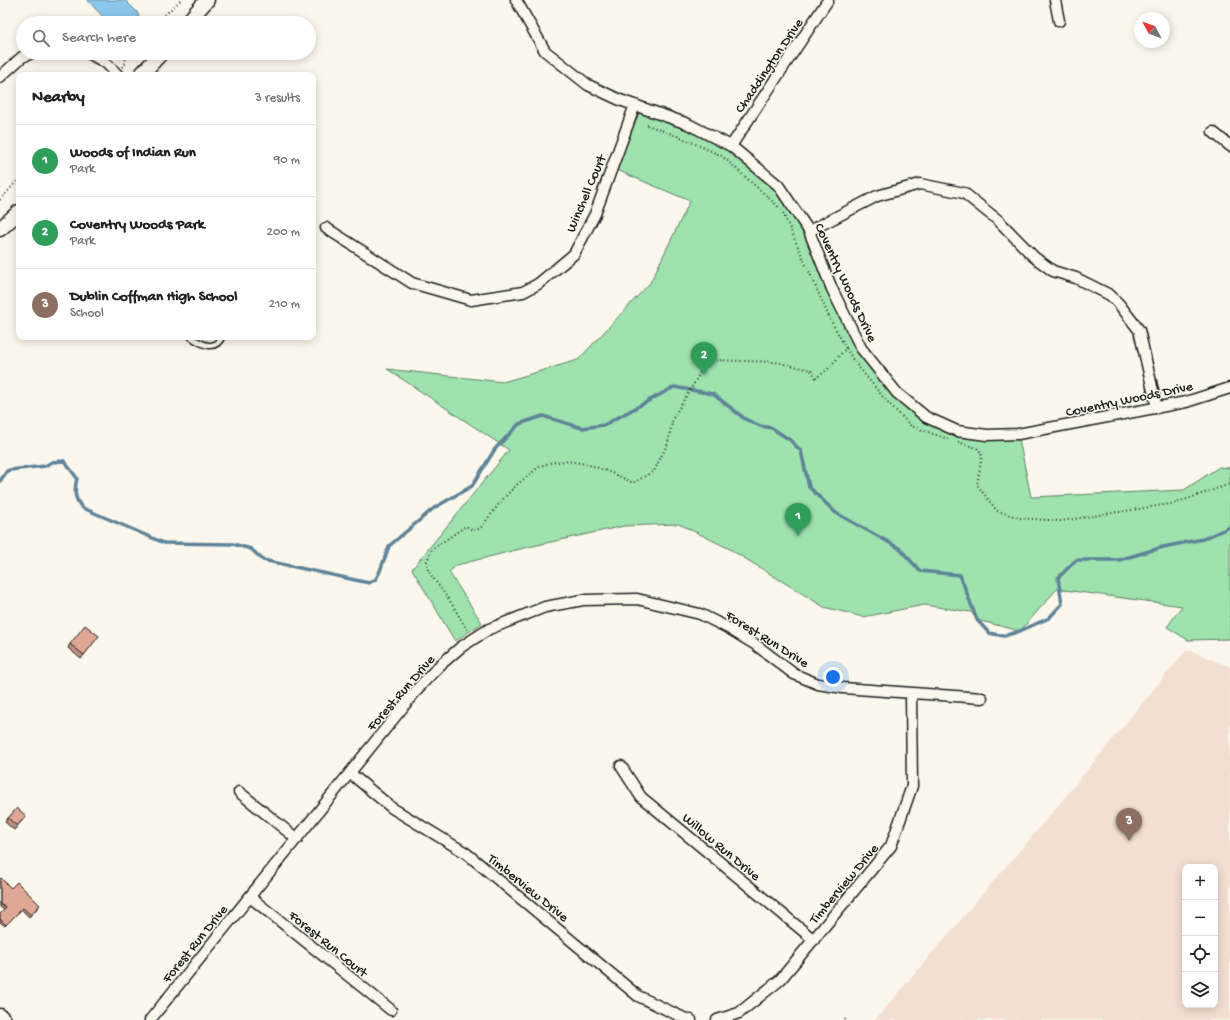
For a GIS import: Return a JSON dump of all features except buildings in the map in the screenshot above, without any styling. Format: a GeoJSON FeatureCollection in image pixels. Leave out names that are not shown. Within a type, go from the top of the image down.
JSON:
{"type":"FeatureCollection","features":[{"type":"Feature","properties":{"kind":"main road"},"geometry":{"type":"LineString","coordinates":[[193,16],[207,0]]}},
{"type":"Feature","properties":{"kind":"main road"},"geometry":{"type":"LineString","coordinates":[[144,72],[154,60]]}},
{"type":"Feature","properties":{"kind":"main road"},"geometry":{"type":"LineString","coordinates":[[0,229],[16,215]]}},
{"type":"Feature","properties":{"kind":"main road"},"geometry":{"type":"LineString","coordinates":[[0,1016],[4,1020]]}},
{"type":"Feature","properties":{"kind":"street","name":"Coventry Woods Drive"},"geometry":{"type":"LineString","coordinates":[[516,0],[546,51],[588,85],[635,105],[688,124],[731,146],[778,185],[809,231],[832,289],[861,348],[897,393],[926,417],[957,431],[987,435],[1018,434],[1186,402],[1230,388]]}},
{"type":"Feature","properties":{"kind":"street","name":"Chaddington Drive"},"geometry":{"type":"LineString","coordinates":[[731,146],[828,0]]}},
{"type":"Feature","properties":{"kind":"street"},"geometry":{"type":"LineString","coordinates":[[1055,0],[1059,21]]}},
{"type":"Feature","properties":{"kind":"street"},"geometry":{"type":"LineString","coordinates":[[0,77],[19,60]]}},
{"type":"Feature","properties":{"kind":"street"},"geometry":{"type":"LineString","coordinates":[[101,60],[115,72]]}},
{"type":"Feature","properties":{"kind":"street","name":"Winchell Court"},"geometry":{"type":"LineString","coordinates":[[326,228],[412,283],[471,300],[523,292],[538,284],[574,254],[595,214],[635,105]]}},
{"type":"Feature","properties":{"kind":"street"},"geometry":{"type":"LineString","coordinates":[[1213,132],[1230,146]]}},
{"type":"Feature","properties":{"kind":"street"},"geometry":{"type":"LineString","coordinates":[[809,231],[877,196],[920,184],[964,193],[999,221],[1034,257],[1053,271],[1076,278],[1110,296],[1119,304],[1139,330],[1157,408]]}},
{"type":"Feature","properties":{"kind":"street","name":"Forest Run Drive"},"geometry":{"type":"LineString","coordinates":[[152,1019],[420,686],[439,666],[472,640],[489,629],[545,607],[583,600],[637,599],[700,614],[728,628],[756,645],[794,674],[818,684],[911,694],[982,698]]}},
{"type":"Feature","properties":{"kind":"street","name":"Timberview Drive"},"geometry":{"type":"LineString","coordinates":[[717,1020],[739,1014],[780,980],[891,846],[912,786],[911,694]]}},
{"type":"Feature","properties":{"kind":"street","name":"Willow Run Drive"},"geometry":{"type":"LineString","coordinates":[[621,766],[641,797],[814,940]]}},
{"type":"Feature","properties":{"kind":"street","name":"Timberview Drive"},"geometry":{"type":"LineString","coordinates":[[350,773],[392,808],[466,854],[638,996],[691,1020]]}},
{"type":"Feature","properties":{"kind":"street"},"geometry":{"type":"LineString","coordinates":[[239,792],[297,839]]}},
{"type":"Feature","properties":{"kind":"street","name":"Forest Run Court"},"geometry":{"type":"LineString","coordinates":[[250,897],[390,1010]]}},
{"type":"Feature","properties":{"kind":"lane"},"geometry":{"type":"LineString","coordinates":[[196,340],[206,346],[214,346],[221,340]]}},
{"type":"Feature","properties":{"kind":"path"},"geometry":{"type":"LineString","coordinates":[[164,16],[181,0]]}},
{"type":"Feature","properties":{"kind":"path"},"geometry":{"type":"LineString","coordinates":[[647,125],[680,136],[722,156],[782,211],[830,319],[853,360],[882,398],[912,426],[979,449],[982,456],[977,485],[997,511],[1020,518],[1061,521],[1176,503],[1230,484]]}},
{"type":"Feature","properties":{"kind":"path"},"geometry":{"type":"LineString","coordinates":[[0,200],[16,182]]}},
{"type":"Feature","properties":{"kind":"path"},"geometry":{"type":"LineString","coordinates":[[472,640],[461,617],[428,571],[427,561],[432,549],[466,526],[472,530],[480,530],[513,487],[542,466],[561,462],[589,464],[612,472],[633,483],[654,471],[668,443],[673,418],[708,360],[775,362],[810,370],[816,378],[827,370],[846,348]]}},
{"type":"Feature","properties":{"kind":"shaded area"},"geometry":{"type":"Polygon","coordinates":[[[1187,649],[1230,667],[1230,1020],[875,1020],[1051,814],[1187,649]]]}},
{"type":"Feature","properties":{"kind":"green space"},"geometry":{"type":"Polygon","coordinates":[[[635,105],[731,146],[778,185],[809,231],[861,348],[897,393],[957,431],[1018,434],[1031,497],[1184,490],[1219,467],[1230,468],[1230,639],[1188,640],[1167,627],[1182,606],[1057,589],[1020,631],[977,620],[971,612],[924,605],[863,617],[824,607],[728,548],[679,524],[624,526],[528,547],[457,565],[449,572],[482,623],[455,641],[412,569],[509,450],[387,369],[503,382],[578,360],[650,283],[690,201],[612,168],[635,105]]]}},
{"type":"Feature","properties":{"kind":"water"},"geometry":{"type":"Polygon","coordinates":[[[87,0],[125,0],[137,12],[139,16],[102,16],[87,0]]]}},
{"type":"Feature","properties":{"kind":"waterway"},"geometry":{"type":"LineString","coordinates":[[0,481],[7,471],[10,470],[45,466],[52,462],[64,461],[77,478],[75,487],[76,498],[83,508],[164,543],[233,544],[251,549],[263,560],[369,583],[376,579],[389,546],[434,508],[472,486],[495,449],[519,424],[543,416],[582,428],[604,425],[674,387],[713,394],[745,419],[760,426],[772,428],[790,440],[801,451],[809,487],[836,513],[899,548],[920,571],[960,575],[977,620],[989,633],[1004,636],[1020,631],[1049,618],[1062,604],[1058,578],[1076,560],[1119,560],[1163,547],[1203,539],[1230,527]]}},
{"type":"Feature","properties":{"kind":"place","name":"Coventry Woods Park"},"geometry":{"type":"Point","coordinates":[704,375]}},
{"type":"Feature","properties":{"kind":"place","name":"Woods of Indian Run"},"geometry":{"type":"Point","coordinates":[798,536]}},
{"type":"Feature","properties":{"kind":"place","name":"Dublin Coffman High School"},"geometry":{"type":"Point","coordinates":[1129,841]}}]}
